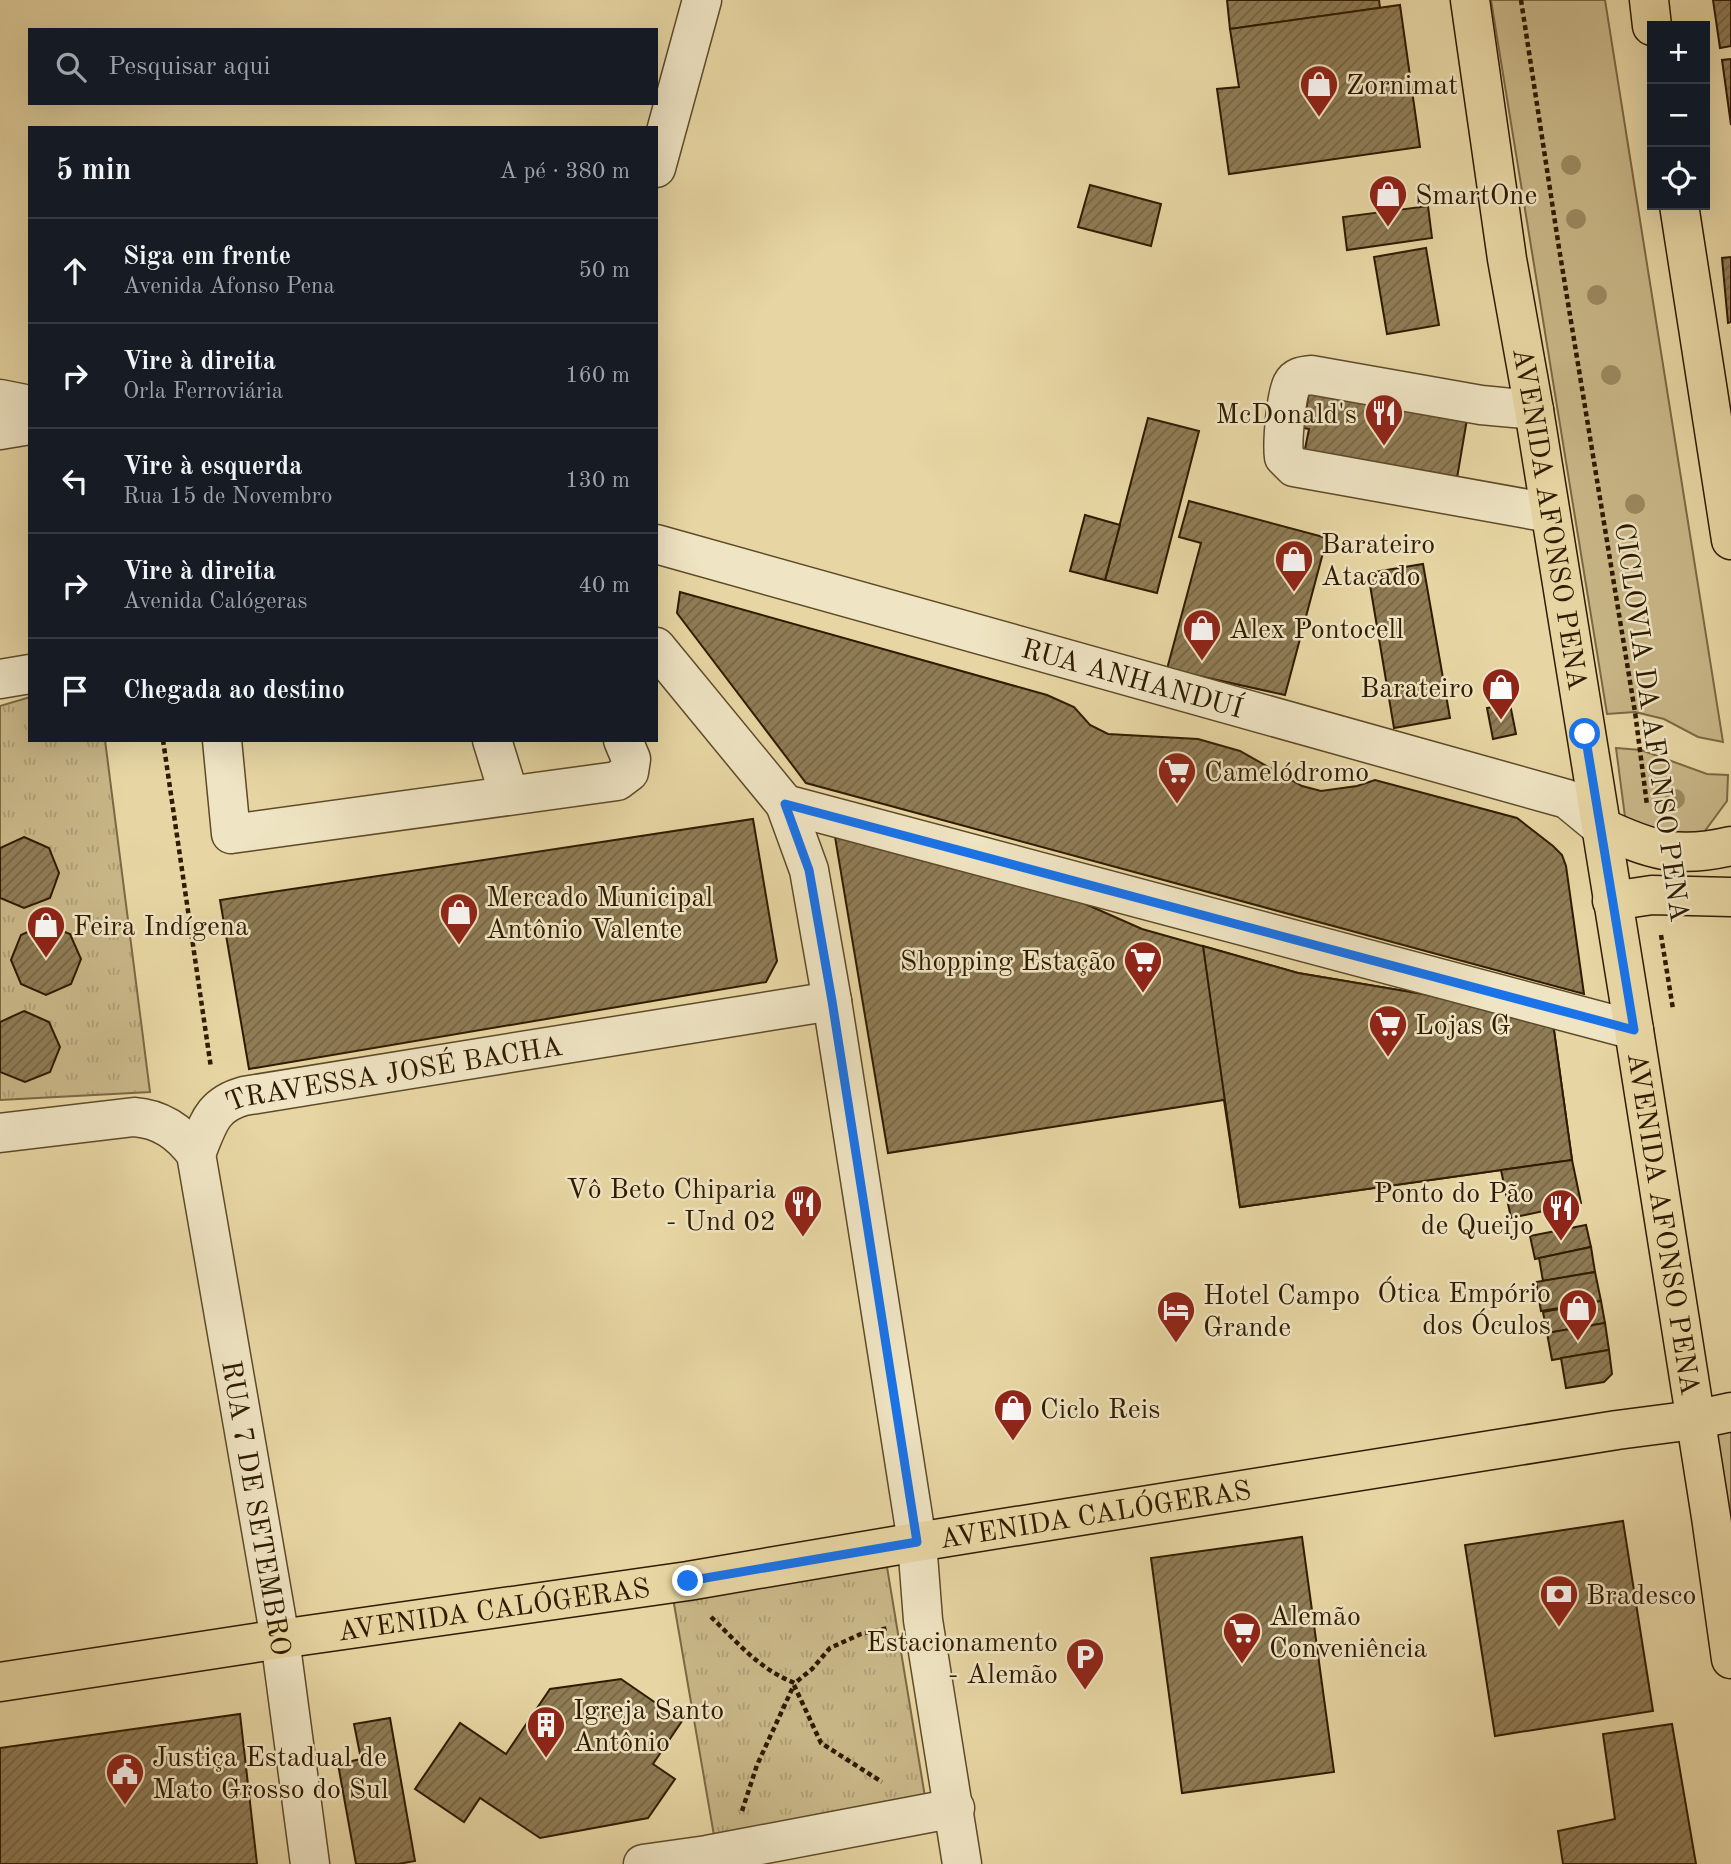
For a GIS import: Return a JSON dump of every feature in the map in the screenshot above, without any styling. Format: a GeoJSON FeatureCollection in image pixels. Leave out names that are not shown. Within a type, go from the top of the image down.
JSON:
{"type":"FeatureCollection","features":[{"type":"Feature","properties":{"kind":"main road","name":"AVENIDA AFONSO PENA"},"geometry":{"type":"LineString","coordinates":[[1470,0],[1507,259],[1634,1030],[1731,1659]]}},
{"type":"Feature","properties":{"kind":"main road"},"geometry":{"type":"LineString","coordinates":[[1648,0],[1652,21]]}},
{"type":"Feature","properties":{"kind":"main road"},"geometry":{"type":"LineString","coordinates":[[1680,210],[1720,400],[1731,540]]}},
{"type":"Feature","properties":{"kind":"main road"},"geometry":{"type":"LineString","coordinates":[[1601,827],[1651,848],[1681,853],[1731,846]]}},
{"type":"Feature","properties":{"kind":"main road"},"geometry":{"type":"LineString","coordinates":[[1612,901],[1651,895],[1731,897]]}},
{"type":"Feature","properties":{"kind":"main road","name":"AVENIDA CALÓGERAS"},"geometry":{"type":"LineString","coordinates":[[0,1682],[688,1581],[1617,1430],[1695,1420],[1731,1412]]}},
{"type":"Feature","properties":{"kind":"street"},"geometry":{"type":"LineString","coordinates":[[658,161],[702,0]]}},
{"type":"Feature","properties":{"kind":"street"},"geometry":{"type":"LineString","coordinates":[[1534,410],[1481,405],[1311,374],[1300,376],[1292,383],[1282,440],[1284,457],[1294,467],[1550,513]]}},
{"type":"Feature","properties":{"kind":"street"},"geometry":{"type":"LineString","coordinates":[[0,400],[28,405]]}},
{"type":"Feature","properties":{"kind":"street"},"geometry":{"type":"LineString","coordinates":[[0,430],[28,425]]}},
{"type":"Feature","properties":{"kind":"street","name":"RUA ANHANDUÍ"},"geometry":{"type":"LineString","coordinates":[[658,545],[1567,799],[1601,827]]}},
{"type":"Feature","properties":{"kind":"street"},"geometry":{"type":"LineString","coordinates":[[658,649],[785,804],[809,870],[917,1542],[923,1620],[962,1864]]}},
{"type":"Feature","properties":{"kind":"street"},"geometry":{"type":"LineString","coordinates":[[0,679],[28,674]]}},
{"type":"Feature","properties":{"kind":"street"},"geometry":{"type":"LineString","coordinates":[[222,742],[231,834],[617,781],[629,772],[631,759],[624,742]]}},
{"type":"Feature","properties":{"kind":"street"},"geometry":{"type":"LineString","coordinates":[[493,742],[509,795]]}},
{"type":"Feature","properties":{"kind":"street"},"geometry":{"type":"LineString","coordinates":[[785,804],[1634,1030]]}},
{"type":"Feature","properties":{"kind":"street","name":"TRAVESSA JOSÉ BACHA"},"geometry":{"type":"LineString","coordinates":[[196,1154],[211,1118],[209,1108],[244,1096],[832,1001]]}},
{"type":"Feature","properties":{"kind":"street"},"geometry":{"type":"LineString","coordinates":[[0,1133],[209,1108]]}},
{"type":"Feature","properties":{"kind":"street"},"geometry":{"type":"LineString","coordinates":[[134,1117],[154,1118],[186,1141],[196,1154]]}},
{"type":"Feature","properties":{"kind":"street","name":"RUA 7 DE SETEMBRO"},"geometry":{"type":"LineString","coordinates":[[196,1154],[280,1639],[310,1864]]}},
{"type":"Feature","properties":{"kind":"street"},"geometry":{"type":"LineString","coordinates":[[643,1864],[707,1855],[955,1808]]}},
{"type":"Feature","properties":{"kind":"path","name":"CICLOVIA DA AFONSO PENA"},"geometry":{"type":"LineString","coordinates":[[1521,0],[1635,712],[1651,848]]}},
{"type":"Feature","properties":{"kind":"path"},"geometry":{"type":"LineString","coordinates":[[163,742],[209,1108]]}},
{"type":"Feature","properties":{"kind":"path","name":"CICLOVIA DA AFONSO PENA"},"geometry":{"type":"LineString","coordinates":[[1651,895],[1664,947],[1674,1016]]}},
{"type":"Feature","properties":{"kind":"path"},"geometry":{"type":"LineString","coordinates":[[688,1581],[708,1615],[751,1656],[775,1675],[794,1684],[821,1743],[889,1787]]}},
{"type":"Feature","properties":{"kind":"path"},"geometry":{"type":"LineString","coordinates":[[741,1817],[757,1765],[794,1684],[812,1669],[830,1648],[861,1634],[923,1620]]}},
{"type":"Feature","properties":{"kind":"green space"},"geometry":{"type":"Polygon","coordinates":[[[1491,0],[1605,0],[1723,742],[1698,737],[1664,719],[1635,712],[1607,714],[1491,0]]]}},
{"type":"Feature","properties":{"kind":"green space"},"geometry":{"type":"Polygon","coordinates":[[[28,698],[28,742],[105,742],[150,1092],[0,1100],[0,706],[28,698]]]}},
{"type":"Feature","properties":{"kind":"green space"},"geometry":{"type":"Polygon","coordinates":[[[1616,748],[1641,750],[1707,774],[1728,775],[1727,801],[1704,832],[1677,839],[1650,832],[1625,817],[1616,748]]]}},
{"type":"Feature","properties":{"kind":"green space"},"geometry":{"type":"Polygon","coordinates":[[[1694,1420],[1731,1430],[1731,1659],[1694,1420]]]}},
{"type":"Feature","properties":{"kind":"green space"},"geometry":{"type":"Polygon","coordinates":[[[887,1567],[927,1809],[716,1847],[673,1598],[887,1567]]]}},
{"type":"Feature","properties":{"kind":"building"},"geometry":{"type":"Polygon","coordinates":[[[1227,0],[1379,0],[1380,8],[1230,29],[1227,0]]]}},
{"type":"Feature","properties":{"kind":"building"},"geometry":{"type":"Polygon","coordinates":[[[1713,0],[1731,0],[1731,46],[1720,48],[1713,0]]]}},
{"type":"Feature","properties":{"kind":"building","name":"Zornimat"},"geometry":{"type":"Polygon","coordinates":[[[1400,5],[1420,147],[1229,174],[1217,89],[1239,87],[1230,29],[1400,5]]]}},
{"type":"Feature","properties":{"kind":"building"},"geometry":{"type":"Polygon","coordinates":[[[1731,59],[1731,125],[1722,60],[1731,59]]]}},
{"type":"Feature","properties":{"kind":"building"},"geometry":{"type":"Polygon","coordinates":[[[1090,185],[1161,204],[1151,246],[1078,227],[1090,185]]]}},
{"type":"Feature","properties":{"kind":"building","name":"SmartOne"},"geometry":{"type":"Polygon","coordinates":[[[1428,206],[1432,238],[1347,250],[1343,217],[1428,206]]]}},
{"type":"Feature","properties":{"kind":"building"},"geometry":{"type":"Polygon","coordinates":[[[1426,248],[1439,325],[1387,334],[1374,257],[1426,248]]]}},
{"type":"Feature","properties":{"kind":"building"},"geometry":{"type":"Polygon","coordinates":[[[1731,257],[1731,322],[1728,323],[1722,258],[1731,257]]]}},
{"type":"Feature","properties":{"kind":"building","name":"McDonald's"},"geometry":{"type":"Polygon","coordinates":[[[1309,392],[1467,419],[1455,490],[1302,464],[1309,429],[1303,428],[1309,392]]]}},
{"type":"Feature","properties":{"kind":"building"},"geometry":{"type":"Polygon","coordinates":[[[1148,418],[1199,431],[1157,593],[1105,580],[1148,418]]]}},
{"type":"Feature","properties":{"kind":"building"},"geometry":{"type":"Polygon","coordinates":[[[1189,501],[1327,538],[1285,695],[1167,669],[1201,543],[1179,537],[1189,501]]]}},
{"type":"Feature","properties":{"kind":"building"},"geometry":{"type":"Polygon","coordinates":[[[1085,515],[1120,525],[1105,580],[1070,571],[1085,515]]]}},
{"type":"Feature","properties":{"kind":"building"},"geometry":{"type":"Polygon","coordinates":[[[1423,564],[1450,718],[1394,728],[1368,573],[1423,564]]]}},
{"type":"Feature","properties":{"kind":"building","name":"Camelódromo"},"geometry":{"type":"Polygon","coordinates":[[[680,592],[1047,695],[1074,707],[1090,725],[1108,734],[1198,739],[1240,751],[1302,786],[1321,791],[1357,786],[1375,780],[1517,818],[1562,855],[1566,866],[1584,994],[806,783],[677,613],[680,592]]]}},
{"type":"Feature","properties":{"kind":"building","name":"Barateiro"},"geometry":{"type":"Polygon","coordinates":[[[1510,704],[1516,734],[1493,739],[1487,708],[1510,704]]]}},
{"type":"Feature","properties":{"kind":"building"},"geometry":{"type":"Polygon","coordinates":[[[753,819],[777,961],[766,982],[249,1069],[220,900],[753,819]]]}},
{"type":"Feature","properties":{"kind":"building","name":"Shopping Estação"},"geometry":{"type":"Polygon","coordinates":[[[832,819],[1065,895],[1142,929],[1298,973],[1552,1016],[1572,1160],[1240,1207],[1224,1100],[888,1153],[832,819]]]}},
{"type":"Feature","properties":{"kind":"building"},"geometry":{"type":"Polygon","coordinates":[[[24,837],[49,848],[59,873],[50,898],[24,908],[0,898],[0,848],[24,837]]]}},
{"type":"Feature","properties":{"kind":"building","name":"Feira Indígena"},"geometry":{"type":"Polygon","coordinates":[[[45,924],[70,934],[81,959],[71,984],[46,995],[21,984],[11,960],[21,935],[45,924]]]}},
{"type":"Feature","properties":{"kind":"building","name":"Lojas G"},"geometry":{"type":"Polygon","coordinates":[[[1203,946],[1298,973],[1552,1016],[1572,1160],[1240,1207],[1203,946]]]}},
{"type":"Feature","properties":{"kind":"building"},"geometry":{"type":"Polygon","coordinates":[[[24,1011],[49,1022],[60,1047],[50,1072],[25,1082],[0,1072],[0,1022],[24,1011]]]}},
{"type":"Feature","properties":{"kind":"building"},"geometry":{"type":"Polygon","coordinates":[[[1572,1160],[1581,1203],[1511,1218],[1501,1170],[1572,1160]]]}},
{"type":"Feature","properties":{"kind":"building","name":"Ponto do Pão de Queijo"},"geometry":{"type":"Polygon","coordinates":[[[1586,1225],[1591,1247],[1535,1259],[1530,1236],[1586,1225]]]}},
{"type":"Feature","properties":{"kind":"building"},"geometry":{"type":"Polygon","coordinates":[[[1591,1247],[1595,1272],[1543,1281],[1539,1258],[1591,1247]]]}},
{"type":"Feature","properties":{"kind":"building"},"geometry":{"type":"Polygon","coordinates":[[[1595,1272],[1601,1301],[1541,1311],[1536,1282],[1595,1272]]]}},
{"type":"Feature","properties":{"kind":"building"},"geometry":{"type":"Polygon","coordinates":[[[1601,1301],[1605,1323],[1547,1333],[1543,1312],[1601,1301]]]}},
{"type":"Feature","properties":{"kind":"building","name":"Ótica Empório dos Óculos"},"geometry":{"type":"Polygon","coordinates":[[[1605,1323],[1609,1350],[1552,1360],[1547,1333],[1605,1323]]]}},
{"type":"Feature","properties":{"kind":"building"},"geometry":{"type":"Polygon","coordinates":[[[1609,1350],[1612,1374],[1604,1382],[1566,1388],[1561,1358],[1609,1350]]]}},
{"type":"Feature","properties":{"kind":"building","name":"Bradesco"},"geometry":{"type":"Polygon","coordinates":[[[1623,1521],[1653,1711],[1495,1736],[1465,1545],[1623,1521]]]}},
{"type":"Feature","properties":{"kind":"building","name":"Alemão Conveniência"},"geometry":{"type":"Polygon","coordinates":[[[1302,1537],[1334,1772],[1182,1793],[1151,1558],[1302,1537]]]}},
{"type":"Feature","properties":{"kind":"building","name":"Igreja Santo Antônio"},"geometry":{"type":"Polygon","coordinates":[[[621,1679],[682,1721],[653,1764],[675,1779],[648,1818],[540,1838],[480,1798],[464,1822],[415,1789],[460,1723],[506,1754],[550,1689],[621,1679]]]}},
{"type":"Feature","properties":{"kind":"building","name":"Justiça Estadual de Mato Grosso do Sul"},"geometry":{"type":"Polygon","coordinates":[[[240,1714],[257,1864],[0,1864],[0,1748],[240,1714]]]}},
{"type":"Feature","properties":{"kind":"building"},"geometry":{"type":"Polygon","coordinates":[[[390,1718],[415,1861],[398,1864],[356,1864],[338,1764],[361,1759],[354,1724],[390,1718]]]}},
{"type":"Feature","properties":{"kind":"building"},"geometry":{"type":"Polygon","coordinates":[[[1672,1724],[1696,1864],[1563,1864],[1558,1831],[1615,1819],[1603,1734],[1672,1724]]]}},
{"type":"Feature","properties":{"kind":"place","name":"Zornimat"},"geometry":{"type":"Point","coordinates":[1319,118]}},
{"type":"Feature","properties":{"kind":"place","name":"SmartOne"},"geometry":{"type":"Point","coordinates":[1388,228]}},
{"type":"Feature","properties":{"kind":"place","name":"McDonald's"},"geometry":{"type":"Point","coordinates":[1384,447]}},
{"type":"Feature","properties":{"kind":"place","name":"Barateiro Atacado"},"geometry":{"type":"Point","coordinates":[1294,593]}},
{"type":"Feature","properties":{"kind":"place","name":"Alex Pontocell"},"geometry":{"type":"Point","coordinates":[1202,662]}},
{"type":"Feature","properties":{"kind":"place","name":"Barateiro"},"geometry":{"type":"Point","coordinates":[1501,721]}},
{"type":"Feature","properties":{"kind":"place","name":"Camelódromo"},"geometry":{"type":"Point","coordinates":[1177,805]}},
{"type":"Feature","properties":{"kind":"place","name":"Mercado Municipal Antônio Valente"},"geometry":{"type":"Point","coordinates":[459,946]}},
{"type":"Feature","properties":{"kind":"place","name":"Feira Indígena"},"geometry":{"type":"Point","coordinates":[46,959]}},
{"type":"Feature","properties":{"kind":"place","name":"Shopping Estação"},"geometry":{"type":"Point","coordinates":[1143,994]}},
{"type":"Feature","properties":{"kind":"place","name":"Lojas G"},"geometry":{"type":"Point","coordinates":[1388,1058]}},
{"type":"Feature","properties":{"kind":"place","name":"Vô Beto Chiparia - Und 02"},"geometry":{"type":"Point","coordinates":[803,1238]}},
{"type":"Feature","properties":{"kind":"place","name":"Ponto do Pão de Queijo"},"geometry":{"type":"Point","coordinates":[1561,1242]}},
{"type":"Feature","properties":{"kind":"place","name":"Ótica Empório dos Óculos"},"geometry":{"type":"Point","coordinates":[1578,1342]}},
{"type":"Feature","properties":{"kind":"place","name":"Hotel Campo Grande"},"geometry":{"type":"Point","coordinates":[1176,1344]}},
{"type":"Feature","properties":{"kind":"place","name":"Ciclo Reis"},"geometry":{"type":"Point","coordinates":[1013,1442]}},
{"type":"Feature","properties":{"kind":"place","name":"Bradesco"},"geometry":{"type":"Point","coordinates":[1559,1628]}},
{"type":"Feature","properties":{"kind":"place","name":"Alemão Conveniência"},"geometry":{"type":"Point","coordinates":[1242,1665]}},
{"type":"Feature","properties":{"kind":"place","name":"Estacionamento - Alemão"},"geometry":{"type":"Point","coordinates":[1085,1691]}},
{"type":"Feature","properties":{"kind":"place","name":"Igreja Santo Antônio"},"geometry":{"type":"Point","coordinates":[546,1759]}},
{"type":"Feature","properties":{"kind":"place","name":"Justiça Estadual de Mato Grosso do Sul"},"geometry":{"type":"Point","coordinates":[125,1806]}},
{"type":"Feature","properties":{"kind":"route"},"geometry":{"type":"LineString","coordinates":[[688,1581],[917,1542],[809,870],[785,804],[1634,1030],[1585,734]]}}]}
